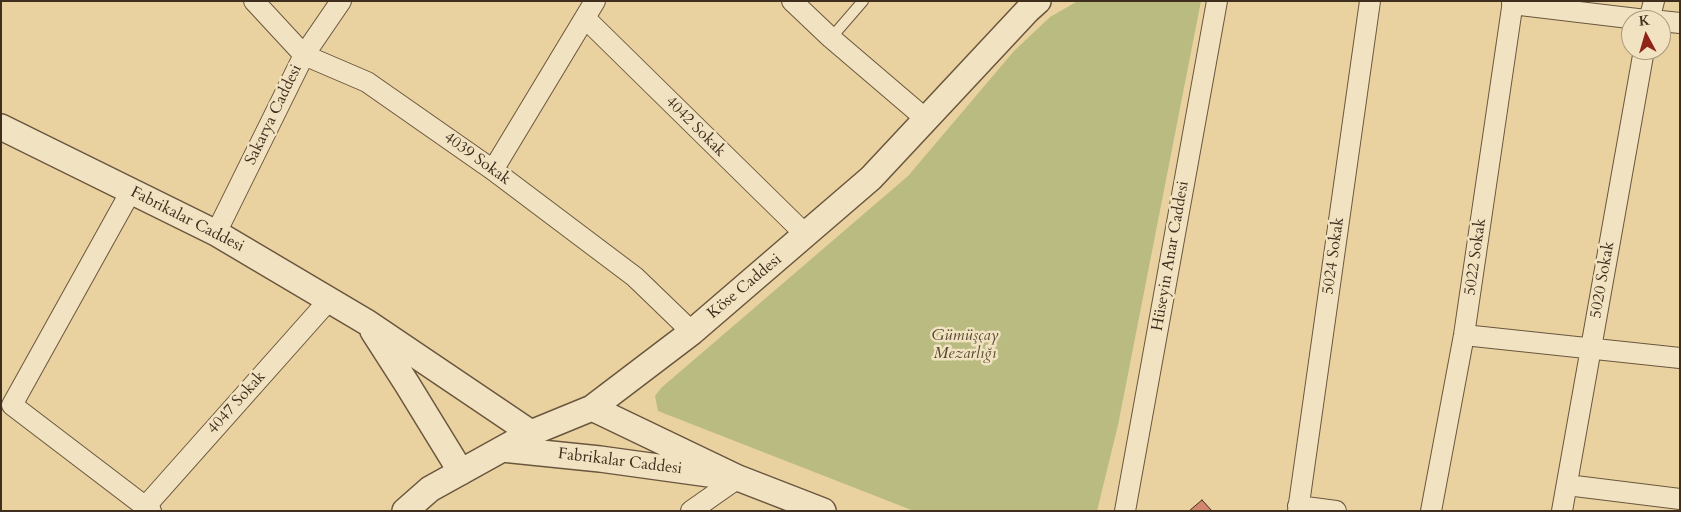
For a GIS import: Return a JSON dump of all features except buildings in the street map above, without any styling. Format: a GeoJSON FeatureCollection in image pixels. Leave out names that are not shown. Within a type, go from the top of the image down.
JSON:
{"type":"FeatureCollection","features":[{"type":"Feature","properties":{"kind":"street","name":"4039 Sokak"},"geometry":{"type":"LineString","coordinates":[[254,1],[304,55],[368,82],[493,170],[635,277],[692,332]]}},
{"type":"Feature","properties":{"kind":"street","name":"Sakarya Caddesi"},"geometry":{"type":"LineString","coordinates":[[216,233],[304,55],[341,1]]}},
{"type":"Feature","properties":{"kind":"street"},"geometry":{"type":"LineString","coordinates":[[792,1],[831,38],[927,120]]}},
{"type":"Feature","properties":{"kind":"street","name":"Köse Caddesi"},"geometry":{"type":"LineString","coordinates":[[405,511],[430,489],[531,433],[592,408],[692,332],[872,178],[1038,1]]}},
{"type":"Feature","properties":{"kind":"street","name":"Hüseyin Anar Caddesi"},"geometry":{"type":"LineString","coordinates":[[1125,511],[1218,1]]}},
{"type":"Feature","properties":{"kind":"street","name":"5024 Sokak"},"geometry":{"type":"LineString","coordinates":[[1298,508],[1370,1]]}},
{"type":"Feature","properties":{"kind":"street"},"geometry":{"type":"LineString","coordinates":[[1512,3],[1621,17]]}},
{"type":"Feature","properties":{"kind":"street","name":"5022 Sokak"},"geometry":{"type":"LineString","coordinates":[[1432,511],[1464,335],[1512,3]]}},
{"type":"Feature","properties":{"kind":"street"},"geometry":{"type":"LineString","coordinates":[[493,170],[590,10]]}},
{"type":"Feature","properties":{"kind":"street","name":"4042 Sokak"},"geometry":{"type":"LineString","coordinates":[[590,10],[806,235]]}},
{"type":"Feature","properties":{"kind":"street","name":"5020 Sokak"},"geometry":{"type":"LineString","coordinates":[[1562,511],[1642,60]]}},
{"type":"Feature","properties":{"kind":"street","name":"Fabrikalar Caddesi"},"geometry":{"type":"LineString","coordinates":[[1,127],[216,233],[368,323],[531,433]]}},
{"type":"Feature","properties":{"kind":"street"},"geometry":{"type":"LineString","coordinates":[[130,191],[12,404],[148,509]]}},
{"type":"Feature","properties":{"kind":"street","name":"4047 Sokak"},"geometry":{"type":"LineString","coordinates":[[148,509],[329,300]]}},
{"type":"Feature","properties":{"kind":"street","name":"Fabrikalar Caddesi"},"geometry":{"type":"LineString","coordinates":[[368,323],[408,384],[461,472]]}},
{"type":"Feature","properties":{"kind":"street"},"geometry":{"type":"LineString","coordinates":[[1464,335],[1680,358]]}},
{"type":"Feature","properties":{"kind":"street","name":"Fabrikalar Caddesi"},"geometry":{"type":"LineString","coordinates":[[592,408],[738,478],[823,511]]}},
{"type":"Feature","properties":{"kind":"street","name":"Fabrikalar Caddesi"},"geometry":{"type":"LineString","coordinates":[[502,449],[600,459],[738,478]]}},
{"type":"Feature","properties":{"kind":"street"},"geometry":{"type":"LineString","coordinates":[[691,511],[738,478]]}},
{"type":"Feature","properties":{"kind":"street"},"geometry":{"type":"LineString","coordinates":[[1567,485],[1680,499]]}},
{"type":"Feature","properties":{"kind":"street"},"geometry":{"type":"LineString","coordinates":[[1298,508],[1336,511]]}},
{"type":"Feature","properties":{"kind":"lane"},"geometry":{"type":"LineString","coordinates":[[831,38],[863,1]]}},
{"type":"Feature","properties":{"kind":"green space","name":"Gümüşçay Mezarlığı"},"geometry":{"type":"Polygon","coordinates":[[[1078,1],[1201,1],[1118,425],[1097,511],[914,511],[658,411],[655,396],[661,388],[908,176],[1014,51],[1050,17],[1078,1]]]}}]}
